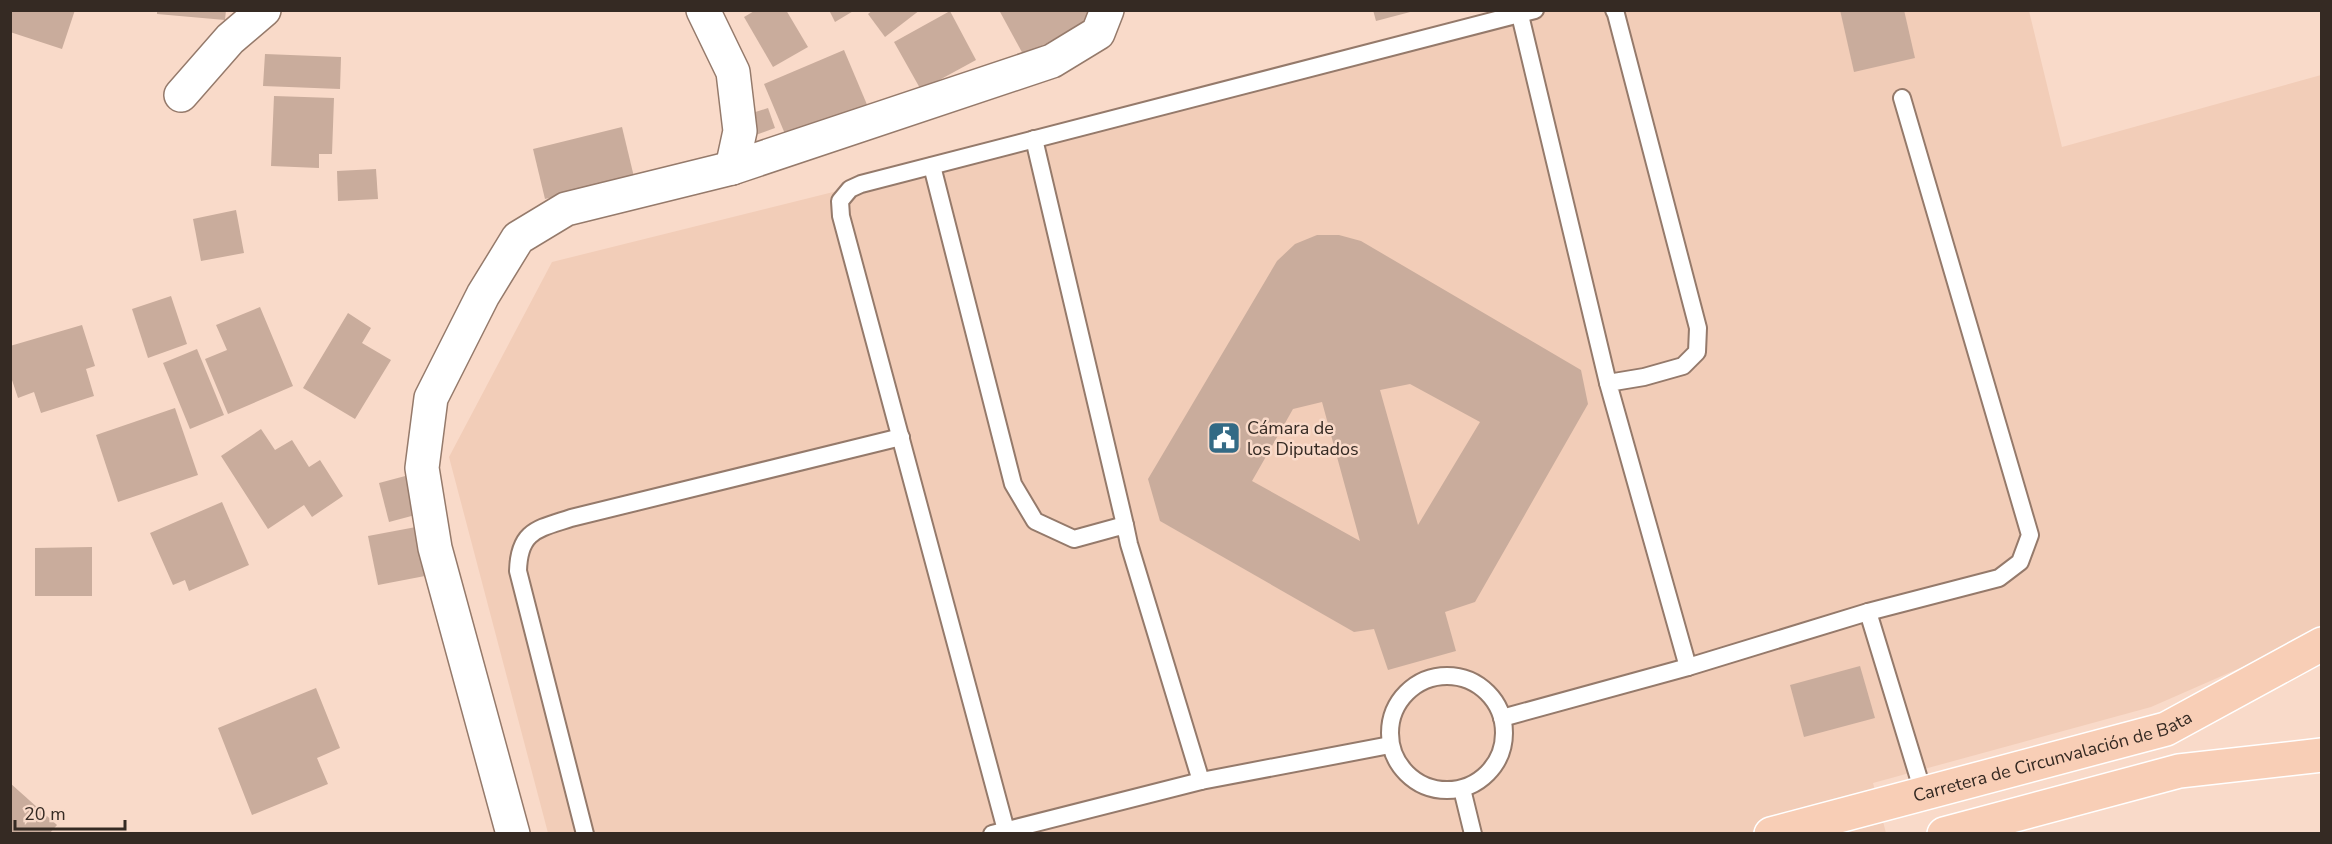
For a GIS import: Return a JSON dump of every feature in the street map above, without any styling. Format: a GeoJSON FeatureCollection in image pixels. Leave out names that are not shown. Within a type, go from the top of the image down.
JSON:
{"type":"FeatureCollection","features":[{"type":"Feature","properties":{"kind":"main road","name":"Carretera de Circunvalación de Bata"},"geometry":{"type":"LineString","coordinates":[[1772,834],[2166,729],[2322,644]]}},
{"type":"Feature","properties":{"kind":"main road"},"geometry":{"type":"LineString","coordinates":[[1944,834],[2179,771],[2322,755]]}},
{"type":"Feature","properties":{"kind":"street"},"geometry":{"type":"LineString","coordinates":[[181,95],[230,39],[264,10]]}},
{"type":"Feature","properties":{"kind":"street"},"geometry":{"type":"LineString","coordinates":[[703,10],[734,72],[740,132],[732,168]]}},
{"type":"Feature","properties":{"kind":"street"},"geometry":{"type":"LineString","coordinates":[[513,834],[435,548],[422,468],[431,398],[483,295],[518,237],[566,209],[732,168],[1052,61],[1098,33],[1107,10]]}},
{"type":"Feature","properties":{"kind":"lane"},"geometry":{"type":"LineString","coordinates":[[1608,383],[1644,377],[1683,366],[1698,352],[1698,328],[1614,10]]}},
{"type":"Feature","properties":{"kind":"lane"},"geometry":{"type":"LineString","coordinates":[[1390,745],[1201,781],[1002,832],[901,437],[841,216],[840,201],[850,189],[861,184],[1034,139],[1528,13],[1608,383],[1688,667]]}},
{"type":"Feature","properties":{"kind":"lane"},"geometry":{"type":"LineString","coordinates":[[1503,718],[1688,667],[1868,612],[1999,578],[2020,562],[2030,535],[1902,98]]}},
{"type":"Feature","properties":{"kind":"lane"},"geometry":{"type":"LineString","coordinates":[[1034,139],[1129,544],[1143,583],[1201,781]]}},
{"type":"Feature","properties":{"kind":"lane"},"geometry":{"type":"LineString","coordinates":[[932,166],[1013,484],[1035,521],[1074,539],[1125,525]]}},
{"type":"Feature","properties":{"kind":"lane"},"geometry":{"type":"LineString","coordinates":[[585,834],[518,571],[519,552],[532,531],[572,518],[901,437]]}},
{"type":"Feature","properties":{"kind":"lane"},"geometry":{"type":"LineString","coordinates":[[1868,612],[1923,792]]}},
{"type":"Feature","properties":{"kind":"lane"},"geometry":{"type":"LineString","coordinates":[[1443,676],[1463,678],[1480,687],[1494,700],[1503,718],[1504,736],[1496,762],[1478,781],[1462,789],[1443,791],[1425,787],[1408,777],[1397,763],[1390,745],[1390,726],[1396,706],[1408,691],[1424,680],[1443,676]]}},
{"type":"Feature","properties":{"kind":"lane"},"geometry":{"type":"LineString","coordinates":[[1462,789],[1473,834]]}},
{"type":"Feature","properties":{"kind":"shaded area"},"geometry":{"type":"Polygon","coordinates":[[[1528,11],[2029,11],[2062,147],[2321,75],[2321,626],[2295,644],[2151,707],[1873,783],[1886,833],[548,833],[449,457],[552,262],[1062,135],[1528,11]]]}},
{"type":"Feature","properties":{"kind":"building"},"geometry":{"type":"Polygon","coordinates":[[[10,10],[75,10],[62,49],[10,32],[10,10]]]}},
{"type":"Feature","properties":{"kind":"building"},"geometry":{"type":"Polygon","coordinates":[[[157,10],[226,10],[225,20],[157,14],[157,10]]]}},
{"type":"Feature","properties":{"kind":"building"},"geometry":{"type":"Polygon","coordinates":[[[756,10],[786,10],[808,47],[773,67],[744,17],[756,10]]]}},
{"type":"Feature","properties":{"kind":"building"},"geometry":{"type":"Polygon","coordinates":[[[829,10],[855,10],[835,22],[829,10]]]}},
{"type":"Feature","properties":{"kind":"building"},"geometry":{"type":"Polygon","coordinates":[[[873,10],[920,10],[885,37],[868,14],[873,10]]]}},
{"type":"Feature","properties":{"kind":"building"},"geometry":{"type":"Polygon","coordinates":[[[999,10],[1105,10],[1024,56],[999,10]]]}},
{"type":"Feature","properties":{"kind":"building"},"geometry":{"type":"Polygon","coordinates":[[[1373,10],[1414,10],[1414,11],[1376,21],[1373,10]]]}},
{"type":"Feature","properties":{"kind":"building"},"geometry":{"type":"Polygon","coordinates":[[[1840,10],[1904,10],[1915,58],[1854,72],[1840,10]]]}},
{"type":"Feature","properties":{"kind":"building"},"geometry":{"type":"Polygon","coordinates":[[[950,11],[976,60],[921,90],[894,42],[950,11]]]}},
{"type":"Feature","properties":{"kind":"building"},"geometry":{"type":"Polygon","coordinates":[[[844,50],[868,107],[788,141],[764,84],[844,50]]]}},
{"type":"Feature","properties":{"kind":"building"},"geometry":{"type":"Polygon","coordinates":[[[265,54],[341,57],[340,89],[263,86],[265,54]]]}},
{"type":"Feature","properties":{"kind":"building"},"geometry":{"type":"Polygon","coordinates":[[[274,96],[334,98],[332,154],[319,154],[319,168],[271,166],[274,96]]]}},
{"type":"Feature","properties":{"kind":"building"},"geometry":{"type":"Polygon","coordinates":[[[768,108],[775,128],[753,136],[746,115],[768,108]]]}},
{"type":"Feature","properties":{"kind":"building"},"geometry":{"type":"Polygon","coordinates":[[[622,127],[634,177],[545,199],[533,149],[622,127]]]}},
{"type":"Feature","properties":{"kind":"building"},"geometry":{"type":"Polygon","coordinates":[[[376,169],[378,199],[338,201],[337,171],[376,169]]]}},
{"type":"Feature","properties":{"kind":"building"},"geometry":{"type":"Polygon","coordinates":[[[236,210],[244,253],[201,261],[193,219],[236,210]]]}},
{"type":"Feature","properties":{"kind":"building","name":"Cámara de los Diputados"},"geometry":{"type":"Polygon","coordinates":[[[1317,235],[1339,235],[1361,241],[1581,370],[1588,404],[1475,602],[1445,612],[1456,651],[1388,670],[1374,629],[1354,632],[1160,521],[1148,479],[1277,261],[1295,244],[1317,235]],[[1410,384],[1380,390],[1418,525],[1480,422],[1410,384]],[[1322,402],[1293,409],[1252,481],[1360,541],[1322,402]]]}},
{"type":"Feature","properties":{"kind":"building"},"geometry":{"type":"Polygon","coordinates":[[[171,296],[187,344],[148,358],[132,309],[171,296]]]}},
{"type":"Feature","properties":{"kind":"building"},"geometry":{"type":"Polygon","coordinates":[[[260,307],[293,386],[228,414],[205,359],[227,350],[216,325],[260,307]]]}},
{"type":"Feature","properties":{"kind":"building"},"geometry":{"type":"Polygon","coordinates":[[[348,313],[371,328],[362,343],[391,360],[355,419],[303,388],[348,313]]]}},
{"type":"Feature","properties":{"kind":"building"},"geometry":{"type":"Polygon","coordinates":[[[82,325],[95,366],[86,369],[94,396],[41,413],[34,392],[18,398],[10,374],[10,346],[82,325]]]}},
{"type":"Feature","properties":{"kind":"building"},"geometry":{"type":"Polygon","coordinates":[[[197,349],[224,415],[190,429],[163,363],[197,349]]]}},
{"type":"Feature","properties":{"kind":"building"},"geometry":{"type":"Polygon","coordinates":[[[175,408],[198,475],[118,502],[96,435],[175,408]]]}},
{"type":"Feature","properties":{"kind":"building"},"geometry":{"type":"Polygon","coordinates":[[[261,429],[275,450],[292,440],[309,467],[320,460],[343,496],[312,517],[304,505],[268,529],[221,456],[261,429]]]}},
{"type":"Feature","properties":{"kind":"building"},"geometry":{"type":"Polygon","coordinates":[[[409,475],[419,514],[389,522],[379,483],[409,475]]]}},
{"type":"Feature","properties":{"kind":"building"},"geometry":{"type":"Polygon","coordinates":[[[222,502],[249,565],[189,591],[185,580],[173,585],[150,533],[222,502]]]}},
{"type":"Feature","properties":{"kind":"building"},"geometry":{"type":"Polygon","coordinates":[[[416,527],[425,576],[378,585],[368,536],[416,527]]]}},
{"type":"Feature","properties":{"kind":"building"},"geometry":{"type":"Polygon","coordinates":[[[92,547],[92,596],[35,596],[35,548],[92,547]]]}},
{"type":"Feature","properties":{"kind":"building"},"geometry":{"type":"Polygon","coordinates":[[[1860,666],[1875,718],[1804,737],[1790,685],[1860,666]]]}},
{"type":"Feature","properties":{"kind":"building"},"geometry":{"type":"Polygon","coordinates":[[[316,688],[340,748],[317,758],[328,784],[252,815],[218,728],[316,688]]]}},
{"type":"Feature","properties":{"kind":"building"},"geometry":{"type":"Polygon","coordinates":[[[10,783],[57,825],[49,834],[10,834],[10,783]]]}},
{"type":"Feature","properties":{"kind":"place","name":"Cámara de los Diputados"},"geometry":{"type":"Point","coordinates":[1224,438]}}]}
